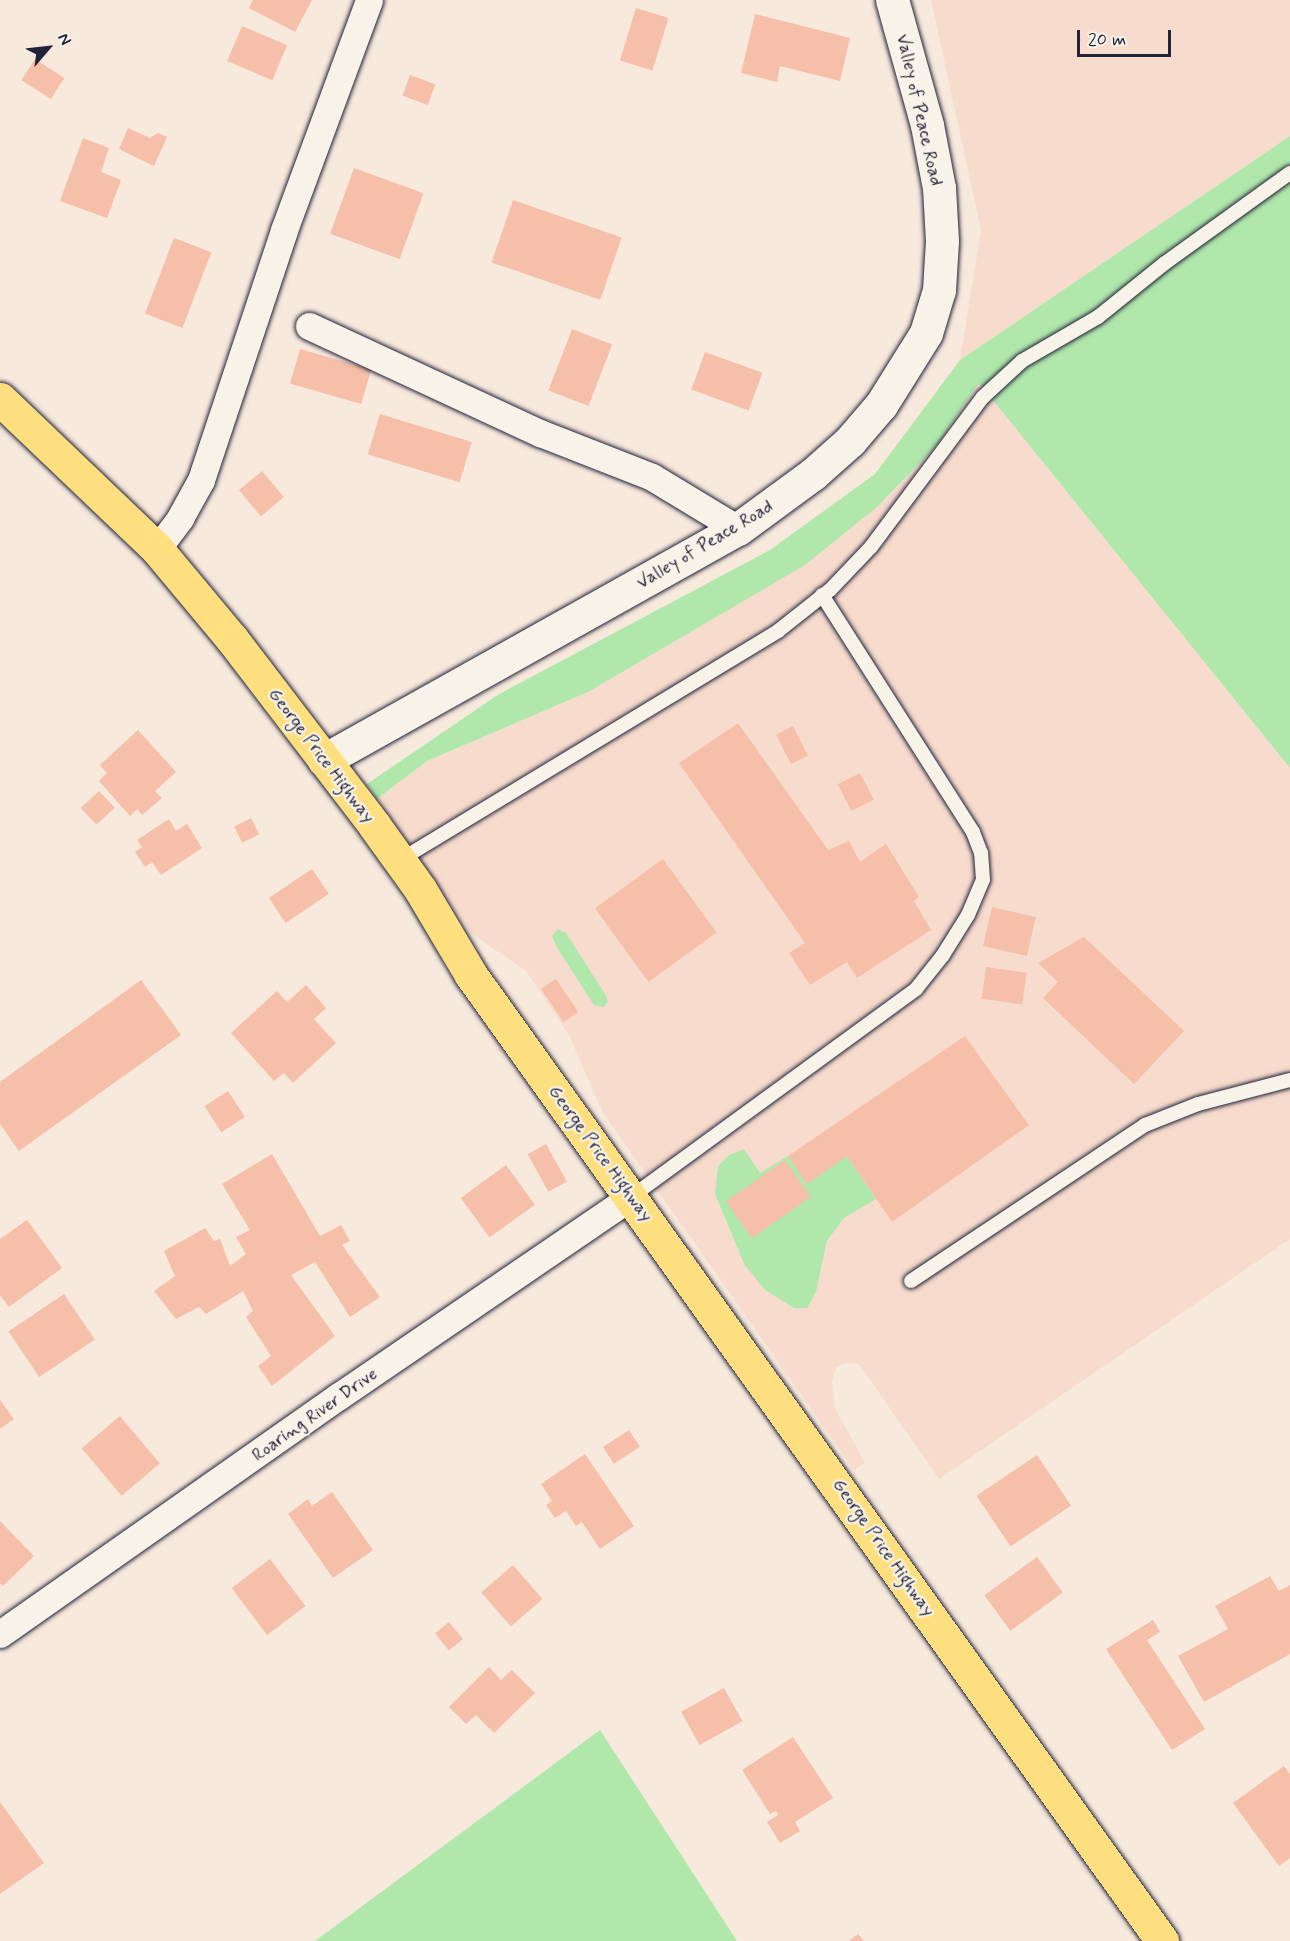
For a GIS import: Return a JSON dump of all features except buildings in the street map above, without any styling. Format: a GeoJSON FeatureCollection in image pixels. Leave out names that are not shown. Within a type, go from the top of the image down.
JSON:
{"type":"FeatureCollection","features":[{"type":"Feature","properties":{"kind":"highway","name":"George Price Highway"},"geometry":{"type":"LineString","coordinates":[[0,399],[157,549],[400,860],[471,975],[1161,1941]]}},
{"type":"Feature","properties":{"kind":"street"},"geometry":{"type":"LineString","coordinates":[[157,549],[180,518],[201,480],[284,230],[369,0]]}},
{"type":"Feature","properties":{"kind":"street","name":"Valley of Peace Road"},"geometry":{"type":"LineString","coordinates":[[324,760],[738,529],[813,474],[875,412],[926,333],[939,290],[942,241],[939,188],[927,125],[892,0]]}},
{"type":"Feature","properties":{"kind":"street"},"geometry":{"type":"LineString","coordinates":[[309,326],[540,433],[652,477],[738,529]]}},
{"type":"Feature","properties":{"kind":"street","name":"Roaring River Drive"},"geometry":{"type":"LineString","coordinates":[[0,1634],[339,1396],[631,1197]]}},
{"type":"Feature","properties":{"kind":"lane"},"geometry":{"type":"LineString","coordinates":[[400,860],[778,631],[822,595],[871,547],[983,397],[1022,361],[1098,317],[1165,263],[1290,173]]}},
{"type":"Feature","properties":{"kind":"lane"},"geometry":{"type":"LineString","coordinates":[[631,1197],[916,989],[950,945],[983,880],[981,854],[973,832],[822,595]]}},
{"type":"Feature","properties":{"kind":"lane"},"geometry":{"type":"LineString","coordinates":[[911,1281],[1145,1125],[1198,1104],[1290,1080]]}},
{"type":"Feature","properties":{"kind":"shaded area"},"geometry":{"type":"Polygon","coordinates":[[[931,0],[1290,0],[1290,136],[960,360],[981,230],[931,0]]]}},
{"type":"Feature","properties":{"kind":"shaded area"},"geometry":{"type":"Polygon","coordinates":[[[979,383],[1290,768],[1290,1239],[939,1479],[859,1364],[845,1363],[836,1368],[832,1382],[835,1408],[865,1463],[854,1470],[603,1113],[569,1035],[526,971],[471,933],[377,799],[427,761],[588,692],[877,507],[937,445],[979,383]],[[744,1149],[729,1155],[718,1166],[715,1194],[744,1264],[821,1271],[827,1241],[844,1218],[875,1199],[760,1173],[744,1149]]]}},
{"type":"Feature","properties":{"kind":"green space"},"geometry":{"type":"Polygon","coordinates":[[[1290,136],[1290,768],[979,383],[937,445],[877,507],[805,565],[588,692],[427,761],[377,799],[367,784],[499,694],[770,550],[875,474],[960,360],[1290,136]]]}},
{"type":"Feature","properties":{"kind":"green space"},"geometry":{"type":"Polygon","coordinates":[[[558,929],[566,933],[605,994],[608,1001],[604,1007],[594,1005],[557,948],[552,936],[558,929]]]}},
{"type":"Feature","properties":{"kind":"green space"},"geometry":{"type":"Polygon","coordinates":[[[744,1149],[760,1173],[788,1156],[847,1156],[876,1199],[844,1218],[827,1241],[816,1292],[807,1308],[794,1308],[765,1290],[744,1264],[715,1194],[718,1166],[729,1155],[744,1149]]]}},
{"type":"Feature","properties":{"kind":"green space"},"geometry":{"type":"Polygon","coordinates":[[[600,1730],[737,1941],[315,1941],[600,1730]]]}}]}
